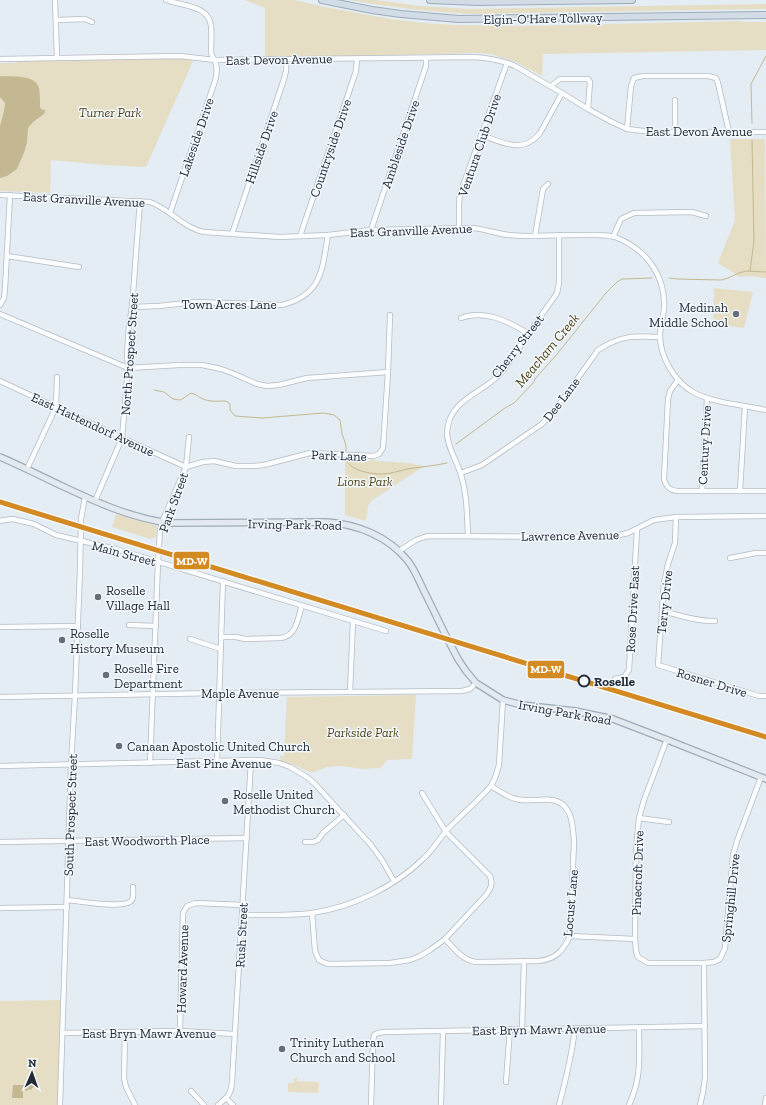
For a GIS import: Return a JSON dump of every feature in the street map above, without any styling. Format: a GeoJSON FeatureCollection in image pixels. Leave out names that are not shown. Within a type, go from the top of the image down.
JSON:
{"type":"FeatureCollection","features":[{"type":"Feature","properties":{"kind":"highway","name":"Elgin-O'Hare Tollway"},"geometry":{"type":"LineString","coordinates":[[322,0],[386,12],[459,19],[766,15]]}},
{"type":"Feature","properties":{"kind":"highway","name":"Elgin-O'Hare Tollway"},"geometry":{"type":"LineString","coordinates":[[430,0],[478,2],[632,0]]}},
{"type":"Feature","properties":{"kind":"main road","name":"Irving Park Road"},"geometry":{"type":"LineString","coordinates":[[0,457],[95,501],[147,520],[170,523],[338,523],[357,527],[374,533],[399,551],[408,561],[458,659],[466,671],[476,683],[502,700],[522,705],[575,711],[618,721],[764,778]]}},
{"type":"Feature","properties":{"kind":"street"},"geometry":{"type":"LineString","coordinates":[[55,0],[57,57]]}},
{"type":"Feature","properties":{"kind":"street","name":"Lakeside Drive"},"geometry":{"type":"LineString","coordinates":[[166,0],[198,8],[205,13],[211,22],[211,52],[217,68],[217,74],[170,213]]}},
{"type":"Feature","properties":{"kind":"street"},"geometry":{"type":"LineString","coordinates":[[56,20],[85,19],[92,22]]}},
{"type":"Feature","properties":{"kind":"street","name":"East Devon Avenue"},"geometry":{"type":"LineString","coordinates":[[0,59],[180,56],[215,60],[487,58],[507,63],[525,71],[588,109],[627,129],[675,133],[766,132]]}},
{"type":"Feature","properties":{"kind":"street","name":"Ambleside Drive"},"geometry":{"type":"LineString","coordinates":[[371,230],[426,66],[426,58]]}},
{"type":"Feature","properties":{"kind":"street","name":"Hillside Drive"},"geometry":{"type":"LineString","coordinates":[[232,234],[284,79],[286,59]]}},
{"type":"Feature","properties":{"kind":"street","name":"Countryside Drive"},"geometry":{"type":"LineString","coordinates":[[300,236],[354,77],[357,59]]}},
{"type":"Feature","properties":{"kind":"street","name":"Ventura Club Drive"},"geometry":{"type":"LineString","coordinates":[[459,228],[460,194],[507,63]]}},
{"type":"Feature","properties":{"kind":"street"},"geometry":{"type":"LineString","coordinates":[[627,129],[631,86],[634,78],[643,76],[708,76],[716,78],[718,83],[729,132]]}},
{"type":"Feature","properties":{"kind":"street"},"geometry":{"type":"LineString","coordinates":[[551,86],[560,79],[588,79],[590,82],[588,109]]}},
{"type":"Feature","properties":{"kind":"street"},"geometry":{"type":"LineString","coordinates":[[481,135],[514,146],[521,146],[529,143],[540,133],[562,93]]}},
{"type":"Feature","properties":{"kind":"street"},"geometry":{"type":"LineString","coordinates":[[675,100],[675,133]]}},
{"type":"Feature","properties":{"kind":"street"},"geometry":{"type":"LineString","coordinates":[[535,236],[542,189],[548,184]]}},
{"type":"Feature","properties":{"kind":"street","name":"East Granville Avenue"},"geometry":{"type":"LineString","coordinates":[[0,195],[150,202],[170,213],[187,226],[198,231],[232,234],[280,237],[328,235],[371,230],[459,228],[483,229],[508,235],[613,236],[629,244],[647,258],[659,278],[664,296],[664,310],[660,337],[667,363],[678,380],[691,391],[707,398],[766,410]]}},
{"type":"Feature","properties":{"kind":"street"},"geometry":{"type":"LineString","coordinates":[[0,305],[4,298],[5,288],[10,195]]}},
{"type":"Feature","properties":{"kind":"street","name":"North Prospect Street"},"geometry":{"type":"LineString","coordinates":[[95,501],[122,438],[128,368],[127,354],[129,325],[132,307],[140,201]]}},
{"type":"Feature","properties":{"kind":"street"},"geometry":{"type":"LineString","coordinates":[[613,236],[621,220],[634,213],[692,212],[706,216]]}},
{"type":"Feature","properties":{"kind":"street","name":"Town Acres Lane"},"geometry":{"type":"LineString","coordinates":[[132,307],[194,302],[282,305],[298,300],[310,291],[317,282],[323,266],[328,235]]}},
{"type":"Feature","properties":{"kind":"street","name":"Cherry Street"},"geometry":{"type":"LineString","coordinates":[[468,535],[466,498],[460,472],[448,443],[447,432],[452,416],[462,401],[498,376],[553,299],[559,283],[559,235]]}},
{"type":"Feature","properties":{"kind":"street"},"geometry":{"type":"LineString","coordinates":[[7,256],[79,267]]}},
{"type":"Feature","properties":{"kind":"street"},"geometry":{"type":"LineString","coordinates":[[0,314],[128,368],[202,365],[221,369],[257,384],[267,386],[307,378],[388,372]]}},
{"type":"Feature","properties":{"kind":"street","name":"Park Lane"},"geometry":{"type":"LineString","coordinates":[[186,466],[214,461],[236,466],[264,465],[310,453],[373,456],[379,454],[383,448],[390,315]]}},
{"type":"Feature","properties":{"kind":"street"},"geometry":{"type":"LineString","coordinates":[[461,318],[473,315],[490,316],[507,322],[528,334]]}},
{"type":"Feature","properties":{"kind":"street","name":"Dee Lane"},"geometry":{"type":"LineString","coordinates":[[460,472],[473,469],[486,462],[542,424],[555,410],[591,359],[602,347],[615,340],[624,338],[660,337]]}},
{"type":"Feature","properties":{"kind":"street"},"geometry":{"type":"LineString","coordinates":[[27,469],[56,407],[58,377]]}},
{"type":"Feature","properties":{"kind":"street"},"geometry":{"type":"LineString","coordinates":[[678,380],[670,391],[668,399],[664,478],[667,486],[675,491],[766,491]]}},
{"type":"Feature","properties":{"kind":"street","name":"East Hattendorf Avenue"},"geometry":{"type":"LineString","coordinates":[[0,381],[186,466]]}},
{"type":"Feature","properties":{"kind":"street","name":"Century Drive"},"geometry":{"type":"LineString","coordinates":[[702,491],[707,398]]}},
{"type":"Feature","properties":{"kind":"street"},"geometry":{"type":"LineString","coordinates":[[740,491],[745,406]]}},
{"type":"Feature","properties":{"kind":"street","name":"Park Street"},"geometry":{"type":"LineString","coordinates":[[150,763],[160,531],[162,522],[186,466],[189,437]]}},
{"type":"Feature","properties":{"kind":"street","name":"South Prospect Street"},"geometry":{"type":"LineString","coordinates":[[60,1105],[68,841],[78,626],[80,519],[86,497]]}},
{"type":"Feature","properties":{"kind":"street","name":"Lawrence Avenue"},"geometry":{"type":"LineString","coordinates":[[399,551],[416,540],[427,536],[468,535],[611,537],[620,536],[654,520],[676,517],[766,516]]}},
{"type":"Feature","properties":{"kind":"street","name":"Terry Drive"},"geometry":{"type":"LineString","coordinates":[[658,665],[665,574],[676,538],[676,517]]}},
{"type":"Feature","properties":{"kind":"street","name":"Main Street"},"geometry":{"type":"LineString","coordinates":[[0,521],[13,520],[34,524],[56,536],[116,549],[386,631]]}},
{"type":"Feature","properties":{"kind":"street","name":"Rose Drive East"},"geometry":{"type":"LineString","coordinates":[[615,679],[624,677],[629,670],[637,529]]}},
{"type":"Feature","properties":{"kind":"street"},"geometry":{"type":"LineString","coordinates":[[730,558],[756,553],[766,553]]}},
{"type":"Feature","properties":{"kind":"street"},"geometry":{"type":"LineString","coordinates":[[217,762],[223,581]]}},
{"type":"Feature","properties":{"kind":"street"},"geometry":{"type":"LineString","coordinates":[[221,637],[236,637],[245,639],[286,637],[291,635],[294,631],[302,605]]}},
{"type":"Feature","properties":{"kind":"street"},"geometry":{"type":"LineString","coordinates":[[662,611],[702,621],[715,621]]}},
{"type":"Feature","properties":{"kind":"street"},"geometry":{"type":"LineString","coordinates":[[350,692],[353,621]]}},
{"type":"Feature","properties":{"kind":"street"},"geometry":{"type":"LineString","coordinates":[[0,628],[78,626]]}},
{"type":"Feature","properties":{"kind":"street"},"geometry":{"type":"LineString","coordinates":[[129,626],[156,626]]}},
{"type":"Feature","properties":{"kind":"street"},"geometry":{"type":"LineString","coordinates":[[190,639],[221,649]]}},
{"type":"Feature","properties":{"kind":"street","name":"Rosner Drive"},"geometry":{"type":"LineString","coordinates":[[658,665],[759,696],[766,696]]}},
{"type":"Feature","properties":{"kind":"street","name":"Maple Avenue"},"geometry":{"type":"LineString","coordinates":[[0,697],[462,691],[470,689],[476,683]]}},
{"type":"Feature","properties":{"kind":"street"},"geometry":{"type":"LineString","coordinates":[[242,915],[291,915],[312,913],[335,908],[373,893],[394,881],[422,861],[446,832],[491,786],[495,778],[499,765],[502,700]]}},
{"type":"Feature","properties":{"kind":"street","name":"Pinecroft Drive"},"geometry":{"type":"LineString","coordinates":[[667,739],[644,800],[639,818],[636,848],[634,939],[638,957],[648,963],[704,963]]}},
{"type":"Feature","properties":{"kind":"street","name":"East Pine Avenue"},"geometry":{"type":"LineString","coordinates":[[0,766],[260,760],[278,763],[299,772],[320,788],[379,855],[394,881]]}},
{"type":"Feature","properties":{"kind":"street","name":"Rush Street"},"geometry":{"type":"LineString","coordinates":[[226,1098],[230,1092],[232,1082],[252,761]]}},
{"type":"Feature","properties":{"kind":"street","name":"Springhill Drive"},"geometry":{"type":"LineString","coordinates":[[704,963],[714,962],[720,959],[724,952],[733,855],[737,841],[764,778]]}},
{"type":"Feature","properties":{"kind":"street","name":"Locust Lane"},"geometry":{"type":"LineString","coordinates":[[445,939],[461,955],[470,961],[524,961],[545,960],[558,955],[570,936],[574,842],[569,812],[565,805],[558,802],[551,800],[517,799],[506,795],[491,786]]}},
{"type":"Feature","properties":{"kind":"street"},"geometry":{"type":"LineString","coordinates":[[312,913],[315,951],[319,960],[329,964],[399,962],[420,956],[445,939],[486,895],[492,884],[490,876],[446,832],[422,793]]}},
{"type":"Feature","properties":{"kind":"street"},"geometry":{"type":"LineString","coordinates":[[305,842],[316,841],[344,815]]}},
{"type":"Feature","properties":{"kind":"street"},"geometry":{"type":"LineString","coordinates":[[639,818],[669,822]]}},
{"type":"Feature","properties":{"kind":"street","name":"East Woodworth Place"},"geometry":{"type":"LineString","coordinates":[[0,842],[247,838]]}},
{"type":"Feature","properties":{"kind":"street"},"geometry":{"type":"LineString","coordinates":[[67,900],[98,904],[128,903],[133,897],[133,887]]}},
{"type":"Feature","properties":{"kind":"street","name":"Howard Avenue"},"geometry":{"type":"LineString","coordinates":[[180,1031],[183,913],[187,906],[196,903],[243,905]]}},
{"type":"Feature","properties":{"kind":"street"},"geometry":{"type":"LineString","coordinates":[[0,908],[67,907]]}},
{"type":"Feature","properties":{"kind":"street"},"geometry":{"type":"LineString","coordinates":[[570,936],[634,939]]}},
{"type":"Feature","properties":{"kind":"street"},"geometry":{"type":"LineString","coordinates":[[522,1029],[524,961]]}},
{"type":"Feature","properties":{"kind":"street"},"geometry":{"type":"LineString","coordinates":[[700,1105],[705,1078],[704,963]]}},
{"type":"Feature","properties":{"kind":"street","name":"East Bryn Mawr Avenue"},"geometry":{"type":"LineString","coordinates":[[370,1105],[374,1035],[378,1033],[705,1026]]}},
{"type":"Feature","properties":{"kind":"street"},"geometry":{"type":"LineString","coordinates":[[629,1105],[636,1090],[639,1075],[639,1027]]}},
{"type":"Feature","properties":{"kind":"street"},"geometry":{"type":"LineString","coordinates":[[559,1105],[571,1058],[575,1028]]}},
{"type":"Feature","properties":{"kind":"street"},"geometry":{"type":"LineString","coordinates":[[506,1082],[510,1029]]}},
{"type":"Feature","properties":{"kind":"street","name":"East Bryn Mawr Avenue"},"geometry":{"type":"LineString","coordinates":[[63,1033],[180,1031],[234,1034]]}},
{"type":"Feature","properties":{"kind":"street"},"geometry":{"type":"LineString","coordinates":[[441,1105],[443,1031]]}},
{"type":"Feature","properties":{"kind":"street"},"geometry":{"type":"LineString","coordinates":[[125,1032],[124,1078],[126,1087],[135,1105]]}},
{"type":"Feature","properties":{"kind":"street"},"geometry":{"type":"LineString","coordinates":[[191,1091],[204,1105]]}},
{"type":"Feature","properties":{"kind":"street"},"geometry":{"type":"LineString","coordinates":[[218,1105],[226,1098],[233,1105]]}},
{"type":"Feature","properties":{"kind":"street"},"geometry":{"type":"LineString","coordinates":[[765,1105],[766,1098]]}},
{"type":"Feature","properties":{"kind":"green space"},"geometry":{"type":"Polygon","coordinates":[[[245,0],[294,0],[390,19],[456,25],[525,26],[742,21],[766,22],[766,50],[543,54],[542,76],[516,62],[491,54],[476,53],[265,58],[265,8],[245,0]]]}},
{"type":"Feature","properties":{"kind":"green space"},"geometry":{"type":"Polygon","coordinates":[[[349,0],[376,0],[419,6],[470,9],[766,4],[766,9],[469,14],[418,10],[349,0]]]}},
{"type":"Feature","properties":{"kind":"green space","name":"Turner Park"},"geometry":{"type":"Polygon","coordinates":[[[169,58],[193,61],[146,167],[51,160],[50,193],[0,191],[0,63],[16,63],[20,60],[169,58]]]}},
{"type":"Feature","properties":{"kind":"green space"},"geometry":{"type":"Polygon","coordinates":[[[730,139],[765,139],[766,278],[749,276],[740,277],[718,263],[735,220],[730,139]]]}},
{"type":"Feature","properties":{"kind":"green space"},"geometry":{"type":"Polygon","coordinates":[[[714,288],[753,292],[744,328],[713,324],[714,288]]]}},
{"type":"Feature","properties":{"kind":"green space","name":"Lions Park"},"geometry":{"type":"Polygon","coordinates":[[[345,455],[355,455],[355,460],[370,461],[370,458],[377,461],[424,466],[371,501],[368,506],[366,521],[345,515],[345,455]]]}},
{"type":"Feature","properties":{"kind":"green space"},"geometry":{"type":"Polygon","coordinates":[[[116,514],[157,526],[156,537],[151,539],[112,527],[116,514]]]}},
{"type":"Feature","properties":{"kind":"green space","name":"Parkside Park"},"geometry":{"type":"Polygon","coordinates":[[[416,695],[412,759],[387,760],[381,768],[362,769],[342,766],[327,767],[312,773],[292,764],[292,766],[281,763],[280,756],[284,756],[287,697],[416,695]]]}},
{"type":"Feature","properties":{"kind":"green space"},"geometry":{"type":"Polygon","coordinates":[[[64,1000],[60,1105],[0,1105],[0,1001],[64,1000]]]}},
{"type":"Feature","properties":{"kind":"green space"},"geometry":{"type":"Polygon","coordinates":[[[294,1078],[297,1078],[297,1081],[318,1082],[318,1093],[288,1092],[288,1083],[294,1083],[294,1078]]]}},
{"type":"Feature","properties":{"kind":"shaded area"},"geometry":{"type":"Polygon","coordinates":[[[0,76],[22,77],[33,80],[39,88],[40,107],[41,109],[45,110],[44,114],[33,122],[28,128],[25,150],[17,169],[7,176],[0,178],[0,126],[5,103],[0,97],[0,76]]]}},
{"type":"Feature","properties":{"kind":"shaded area"},"geometry":{"type":"Polygon","coordinates":[[[30,1080],[37,1086],[27,1091],[23,1089],[23,1098],[12,1098],[13,1085],[28,1085],[30,1080]]]}},
{"type":"Feature","properties":{"kind":"waterway"},"geometry":{"type":"LineString","coordinates":[[752,123],[751,84],[766,56]]}},
{"type":"Feature","properties":{"kind":"waterway"},"geometry":{"type":"LineString","coordinates":[[750,271],[754,241],[752,140]]}},
{"type":"Feature","properties":{"kind":"waterway","name":"Meacham Creek"},"geometry":{"type":"LineString","coordinates":[[669,278],[721,280],[746,271],[766,272]]}},
{"type":"Feature","properties":{"kind":"waterway","name":"Meacham Creek"},"geometry":{"type":"LineString","coordinates":[[456,444],[514,403],[534,382],[606,293],[617,282],[622,279],[652,278]]}},
{"type":"Feature","properties":{"kind":"waterway","name":"Meacham Creek"},"geometry":{"type":"LineString","coordinates":[[154,390],[164,392],[173,399],[180,400],[191,393],[208,401],[226,401],[230,404],[230,410],[235,416],[262,418],[323,413],[334,415],[340,420],[346,451]]}},
{"type":"Feature","properties":{"kind":"waterway","name":"Meacham Creek"},"geometry":{"type":"LineString","coordinates":[[345,457],[350,466],[355,469],[377,474],[388,474],[407,469],[447,463]]}},
{"type":"Feature","properties":{"kind":"transit line","name":"MD-W"},"geometry":{"type":"LineString","coordinates":[[0,502],[766,737]]}},
{"type":"Feature","properties":{"kind":"place","name":"Medinah Middle School"},"geometry":{"type":"Point","coordinates":[736,314]}},
{"type":"Feature","properties":{"kind":"place","name":"Roselle Village Hall"},"geometry":{"type":"Point","coordinates":[98,597]}},
{"type":"Feature","properties":{"kind":"place","name":"Roselle History Museum"},"geometry":{"type":"Point","coordinates":[62,640]}},
{"type":"Feature","properties":{"kind":"place","name":"Roselle Fire Department"},"geometry":{"type":"Point","coordinates":[106,675]}},
{"type":"Feature","properties":{"kind":"place","name":"Roselle"},"geometry":{"type":"Point","coordinates":[584,681]}},
{"type":"Feature","properties":{"kind":"place","name":"Canaan Apostolic United Church"},"geometry":{"type":"Point","coordinates":[119,746]}},
{"type":"Feature","properties":{"kind":"place","name":"Roselle United Methodist Church"},"geometry":{"type":"Point","coordinates":[225,801]}},
{"type":"Feature","properties":{"kind":"place","name":"Trinity Lutheran Church and School"},"geometry":{"type":"Point","coordinates":[282,1049]}}]}
